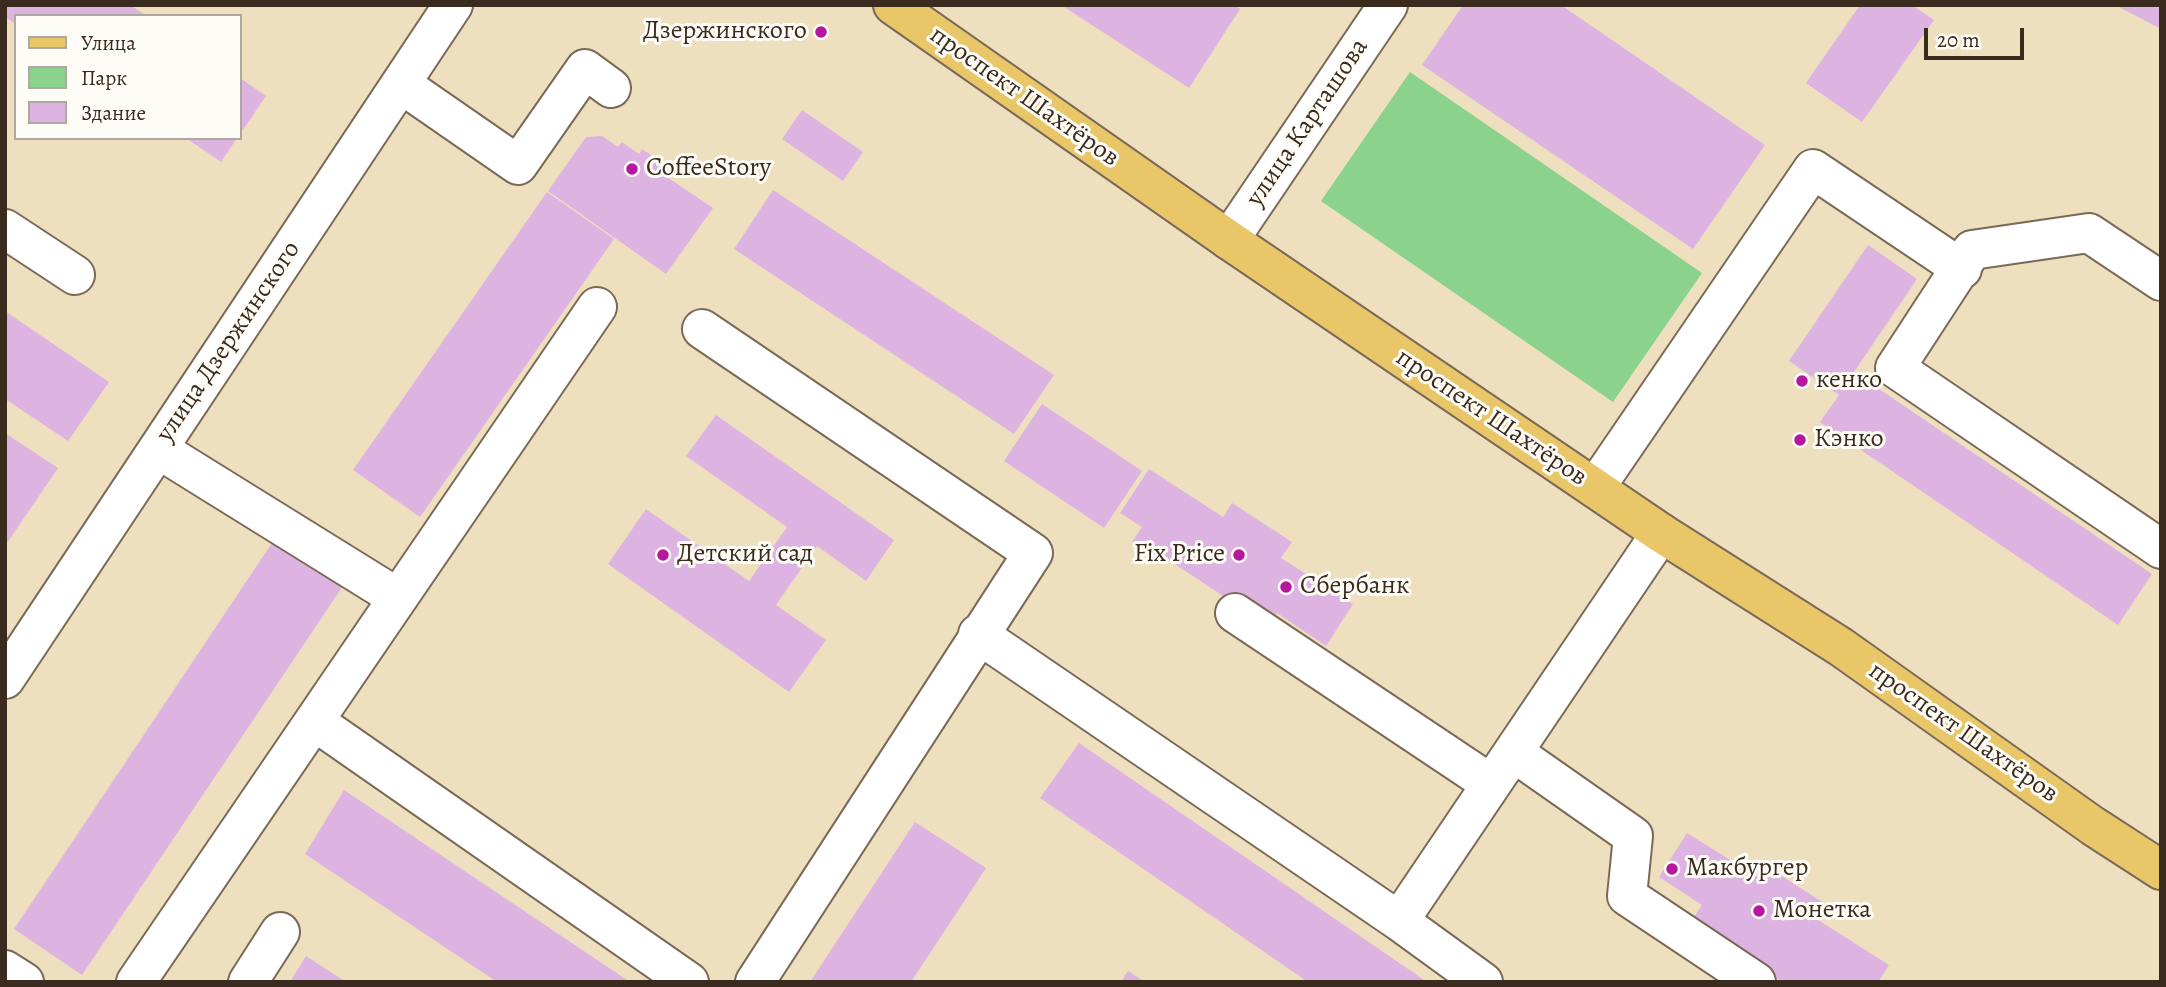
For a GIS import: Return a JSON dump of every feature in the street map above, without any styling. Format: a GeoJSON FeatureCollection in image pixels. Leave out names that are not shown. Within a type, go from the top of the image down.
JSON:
{"type":"FeatureCollection","features":[{"type":"Feature","properties":{"kind":"main road","name":"проспект Шахтёров"},"geometry":{"type":"LineString","coordinates":[[893,5],[1228,240],[1661,533],[1841,647],[2093,826]]}},
{"type":"Feature","properties":{"kind":"main road"},"geometry":{"type":"LineString","coordinates":[[2093,826],[2161,849]]}},
{"type":"Feature","properties":{"kind":"main road"},"geometry":{"type":"LineString","coordinates":[[2093,826],[2161,870]]}},
{"type":"Feature","properties":{"kind":"street","name":"улица Дзержинского"},"geometry":{"type":"LineString","coordinates":[[5,679],[453,5]]}},
{"type":"Feature","properties":{"kind":"street","name":"улица Карташова"},"geometry":{"type":"LineString","coordinates":[[1228,240],[1388,5]]}},
{"type":"Feature","properties":{"kind":"street"},"geometry":{"type":"LineString","coordinates":[[401,84],[518,165],[585,69],[611,88]]}},
{"type":"Feature","properties":{"kind":"street"},"geometry":{"type":"LineString","coordinates":[[1595,488],[1813,169],[1962,269]]}},
{"type":"Feature","properties":{"kind":"street"},"geometry":{"type":"LineString","coordinates":[[5,229],[75,275]]}},
{"type":"Feature","properties":{"kind":"street"},"geometry":{"type":"LineString","coordinates":[[2161,281],[2089,233],[1972,250],[1895,368],[2161,549]]}},
{"type":"Feature","properties":{"kind":"street"},"geometry":{"type":"LineString","coordinates":[[136,982],[597,307]]}},
{"type":"Feature","properties":{"kind":"street"},"geometry":{"type":"LineString","coordinates":[[702,330],[1033,553],[978,634],[755,982]]}},
{"type":"Feature","properties":{"kind":"street"},"geometry":{"type":"LineString","coordinates":[[158,449],[398,598]]}},
{"type":"Feature","properties":{"kind":"street"},"geometry":{"type":"LineString","coordinates":[[1399,921],[1661,533]]}},
{"type":"Feature","properties":{"kind":"street"},"geometry":{"type":"LineString","coordinates":[[1235,613],[1491,784]]}},
{"type":"Feature","properties":{"kind":"street"},"geometry":{"type":"LineString","coordinates":[[978,634],[1399,921],[1483,982]]}},
{"type":"Feature","properties":{"kind":"street"},"geometry":{"type":"LineString","coordinates":[[314,721],[689,982]]}},
{"type":"Feature","properties":{"kind":"street"},"geometry":{"type":"LineString","coordinates":[[1513,752],[1633,835],[1627,896],[1756,982]]}},
{"type":"Feature","properties":{"kind":"street"},"geometry":{"type":"LineString","coordinates":[[248,982],[280,932]]}},
{"type":"Feature","properties":{"kind":"street"},"geometry":{"type":"LineString","coordinates":[[5,970],[24,982]]}},
{"type":"Feature","properties":{"kind":"green space"},"geometry":{"type":"Polygon","coordinates":[[[1410,72],[1702,273],[1613,402],[1321,201],[1410,72]]]}},
{"type":"Feature","properties":{"kind":"building"},"geometry":{"type":"Polygon","coordinates":[[[5,5],[131,5],[143,14],[14,14],[14,23],[5,17],[5,5]]]}},
{"type":"Feature","properties":{"kind":"building"},"geometry":{"type":"Polygon","coordinates":[[[1061,5],[1235,5],[1240,9],[1189,88],[1061,5]]]}},
{"type":"Feature","properties":{"kind":"building"},"geometry":{"type":"Polygon","coordinates":[[[1463,5],[1561,5],[1765,145],[1693,249],[1422,65],[1463,5]]]}},
{"type":"Feature","properties":{"kind":"building"},"geometry":{"type":"Polygon","coordinates":[[[1860,5],[1912,5],[1934,20],[1862,122],[1806,83],[1860,5]]]}},
{"type":"Feature","properties":{"kind":"building"},"geometry":{"type":"Polygon","coordinates":[[[2115,5],[2161,5],[2161,29],[2115,5]]]}},
{"type":"Feature","properties":{"kind":"building"},"geometry":{"type":"Polygon","coordinates":[[[242,79],[266,96],[242,131],[242,79]]]}},
{"type":"Feature","properties":{"kind":"building"},"geometry":{"type":"Polygon","coordinates":[[[802,110],[863,152],[843,181],[782,139],[802,110]]]}},
{"type":"Feature","properties":{"kind":"building"},"geometry":{"type":"Polygon","coordinates":[[[602,136],[618,147],[622,142],[639,154],[642,149],[669,168],[664,175],[713,208],[666,274],[548,191],[586,137],[602,136]]]}},
{"type":"Feature","properties":{"kind":"building"},"geometry":{"type":"Polygon","coordinates":[[[189,140],[236,140],[221,162],[189,140]]]}},
{"type":"Feature","properties":{"kind":"building"},"geometry":{"type":"Polygon","coordinates":[[[773,190],[1054,375],[1014,434],[734,249],[773,190]]]}},
{"type":"Feature","properties":{"kind":"building"},"geometry":{"type":"Polygon","coordinates":[[[547,192],[614,239],[420,517],[353,470],[547,192]]]}},
{"type":"Feature","properties":{"kind":"building"},"geometry":{"type":"Polygon","coordinates":[[[1868,245],[1917,279],[1854,372],[2152,574],[2118,625],[1820,422],[1839,395],[1789,361],[1868,245]]]}},
{"type":"Feature","properties":{"kind":"building"},"geometry":{"type":"Polygon","coordinates":[[[5,311],[109,382],[68,441],[5,399],[5,311]]]}},
{"type":"Feature","properties":{"kind":"building"},"geometry":{"type":"Polygon","coordinates":[[[1042,404],[1142,471],[1104,528],[1004,461],[1042,404]]]}},
{"type":"Feature","properties":{"kind":"building","name":"Детский сад"},"geometry":{"type":"Polygon","coordinates":[[[716,415],[894,540],[866,581],[817,546],[776,605],[826,640],[789,692],[608,564],[646,509],[749,581],[787,527],[686,456],[716,415]]]}},
{"type":"Feature","properties":{"kind":"building"},"geometry":{"type":"Polygon","coordinates":[[[5,433],[58,468],[5,546],[5,433]]]}},
{"type":"Feature","properties":{"kind":"building"},"geometry":{"type":"Polygon","coordinates":[[[1149,469],[1223,517],[1232,503],[1292,542],[1281,558],[1353,604],[1326,646],[1277,613],[1269,626],[1167,559],[1164,563],[1132,542],[1142,527],[1120,513],[1149,469]]]}},
{"type":"Feature","properties":{"kind":"building"},"geometry":{"type":"Polygon","coordinates":[[[274,540],[343,586],[82,975],[14,929],[274,540]]]}},
{"type":"Feature","properties":{"kind":"building"},"geometry":{"type":"Polygon","coordinates":[[[1079,743],[1427,982],[1308,982],[1040,798],[1079,743]]]}},
{"type":"Feature","properties":{"kind":"building"},"geometry":{"type":"Polygon","coordinates":[[[344,790],[630,982],[497,982],[305,854],[344,790]]]}},
{"type":"Feature","properties":{"kind":"building"},"geometry":{"type":"Polygon","coordinates":[[[915,822],[986,868],[911,982],[810,982],[915,822]]]}},
{"type":"Feature","properties":{"kind":"building","name":"Монетка"},"geometry":{"type":"Polygon","coordinates":[[[1687,833],[1761,879],[1769,868],[1824,903],[1815,918],[1889,965],[1878,982],[1783,982],[1690,923],[1702,905],[1659,877],[1687,833]]]}},
{"type":"Feature","properties":{"kind":"building"},"geometry":{"type":"Polygon","coordinates":[[[306,956],[346,982],[290,982],[306,956]]]}},
{"type":"Feature","properties":{"kind":"building"},"geometry":{"type":"Polygon","coordinates":[[[1128,971],[1145,982],[1121,982],[1128,971]]]}},
{"type":"Feature","properties":{"kind":"place","name":"Дзержинского"},"geometry":{"type":"Point","coordinates":[821,32]}},
{"type":"Feature","properties":{"kind":"place","name":"CoffeeStory"},"geometry":{"type":"Point","coordinates":[632,169]}},
{"type":"Feature","properties":{"kind":"place","name":"кенко"},"geometry":{"type":"Point","coordinates":[1802,381]}},
{"type":"Feature","properties":{"kind":"place","name":"Кэнко"},"geometry":{"type":"Point","coordinates":[1800,440]}},
{"type":"Feature","properties":{"kind":"place","name":"Детский сад"},"geometry":{"type":"Point","coordinates":[663,555]}},
{"type":"Feature","properties":{"kind":"place","name":"Fix Price"},"geometry":{"type":"Point","coordinates":[1239,555]}},
{"type":"Feature","properties":{"kind":"place","name":"Сбербанк"},"geometry":{"type":"Point","coordinates":[1286,587]}},
{"type":"Feature","properties":{"kind":"place","name":"Макбургер"},"geometry":{"type":"Point","coordinates":[1672,869]}},
{"type":"Feature","properties":{"kind":"place","name":"Монетка"},"geometry":{"type":"Point","coordinates":[1759,911]}}]}
